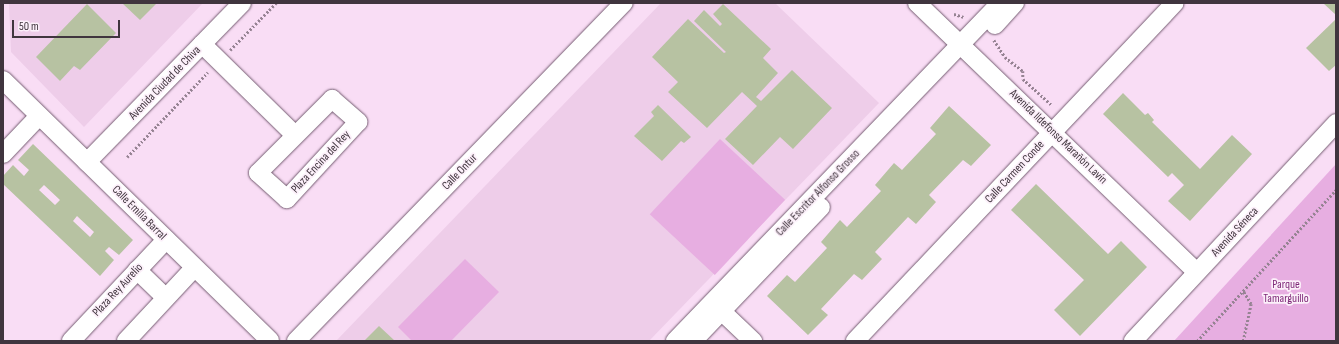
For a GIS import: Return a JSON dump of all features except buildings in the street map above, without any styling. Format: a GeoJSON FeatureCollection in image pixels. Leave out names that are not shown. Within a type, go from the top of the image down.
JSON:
{"type":"FeatureCollection","features":[{"type":"Feature","properties":{"kind":"street","name":"Avenida Ciudad de Chiva"},"geometry":{"type":"LineString","coordinates":[[87,162],[242,3]]}},
{"type":"Feature","properties":{"kind":"street","name":"Calle Ontur"},"geometry":{"type":"LineString","coordinates":[[296,341],[624,3]]}},
{"type":"Feature","properties":{"kind":"street","name":"Avenida Ildefonso Marañón Lavín"},"geometry":{"type":"LineString","coordinates":[[917,3],[1197,272]]}},
{"type":"Feature","properties":{"kind":"street"},"geometry":{"type":"LineString","coordinates":[[964,48],[1000,3]]}},
{"type":"Feature","properties":{"kind":"street"},"geometry":{"type":"LineString","coordinates":[[964,48],[1015,3]]}},
{"type":"Feature","properties":{"kind":"street","name":"Calle Carmen Conde"},"geometry":{"type":"LineString","coordinates":[[855,341],[1176,3]]}},
{"type":"Feature","properties":{"kind":"street"},"geometry":{"type":"LineString","coordinates":[[202,44],[295,135]]}},
{"type":"Feature","properties":{"kind":"street","name":"Calle Escritor Alfonso Grosso"},"geometry":{"type":"LineString","coordinates":[[675,341],[717,307],[964,48]]}},
{"type":"Feature","properties":{"kind":"street","name":"Calle Emilia Barral"},"geometry":{"type":"LineString","coordinates":[[4,86],[39,116],[87,162],[270,341]]}},
{"type":"Feature","properties":{"kind":"street","name":"Plaza Encina del Rey"},"geometry":{"type":"LineString","coordinates":[[332,99],[358,122],[287,199],[258,173],[295,135],[332,99]]}},
{"type":"Feature","properties":{"kind":"street"},"geometry":{"type":"LineString","coordinates":[[3,154],[39,116]]}},
{"type":"Feature","properties":{"kind":"street","name":"Avenida Séneca"},"geometry":{"type":"LineString","coordinates":[[1133,341],[1336,123]]}},
{"type":"Feature","properties":{"kind":"street","name":"Plaza Rey Aurelio"},"geometry":{"type":"LineString","coordinates":[[71,341],[166,240]]}},
{"type":"Feature","properties":{"kind":"street"},"geometry":{"type":"LineString","coordinates":[[126,341],[194,268]]}},
{"type":"Feature","properties":{"kind":"street"},"geometry":{"type":"LineString","coordinates":[[137,270],[166,298]]}},
{"type":"Feature","properties":{"kind":"street"},"geometry":{"type":"LineString","coordinates":[[717,307],[753,341]]}},
{"type":"Feature","properties":{"kind":"street","name":"Calle Escritor Alfonso Grosso"},"geometry":{"type":"LineString","coordinates":[[693,341],[717,307]]}},
{"type":"Feature","properties":{"kind":"path"},"geometry":{"type":"LineString","coordinates":[[228,52],[276,3]]}},
{"type":"Feature","properties":{"kind":"path"},"geometry":{"type":"LineString","coordinates":[[951,12],[956,16],[969,18]]}},
{"type":"Feature","properties":{"kind":"path"},"geometry":{"type":"LineString","coordinates":[[991,36],[1005,56],[1023,71],[1024,79],[1052,105]]}},
{"type":"Feature","properties":{"kind":"path"},"geometry":{"type":"LineString","coordinates":[[127,157],[213,68]]}},
{"type":"Feature","properties":{"kind":"path"},"geometry":{"type":"LineString","coordinates":[[1197,341],[1336,190]]}},
{"type":"Feature","properties":{"kind":"path"},"geometry":{"type":"LineString","coordinates":[[1243,291],[1251,304],[1243,341]]}},
{"type":"Feature","properties":{"kind":"shaded area"},"geometry":{"type":"Polygon","coordinates":[[[9,3],[203,3],[84,127],[11,52],[9,3]]]}},
{"type":"Feature","properties":{"kind":"shaded area"},"geometry":{"type":"Polygon","coordinates":[[[661,3],[775,3],[879,103],[649,341],[336,341],[661,3]]]}},
{"type":"Feature","properties":{"kind":"green space"},"geometry":{"type":"Polygon","coordinates":[[[720,139],[785,200],[715,275],[650,214],[720,139]]]}},
{"type":"Feature","properties":{"kind":"green space","name":"Parque Tamarguillo"},"geometry":{"type":"Polygon","coordinates":[[[1336,164],[1336,341],[1174,341],[1336,164]]]}},
{"type":"Feature","properties":{"kind":"green space"},"geometry":{"type":"Polygon","coordinates":[[[465,259],[499,292],[451,341],[412,341],[398,327],[465,259]]]}}]}
